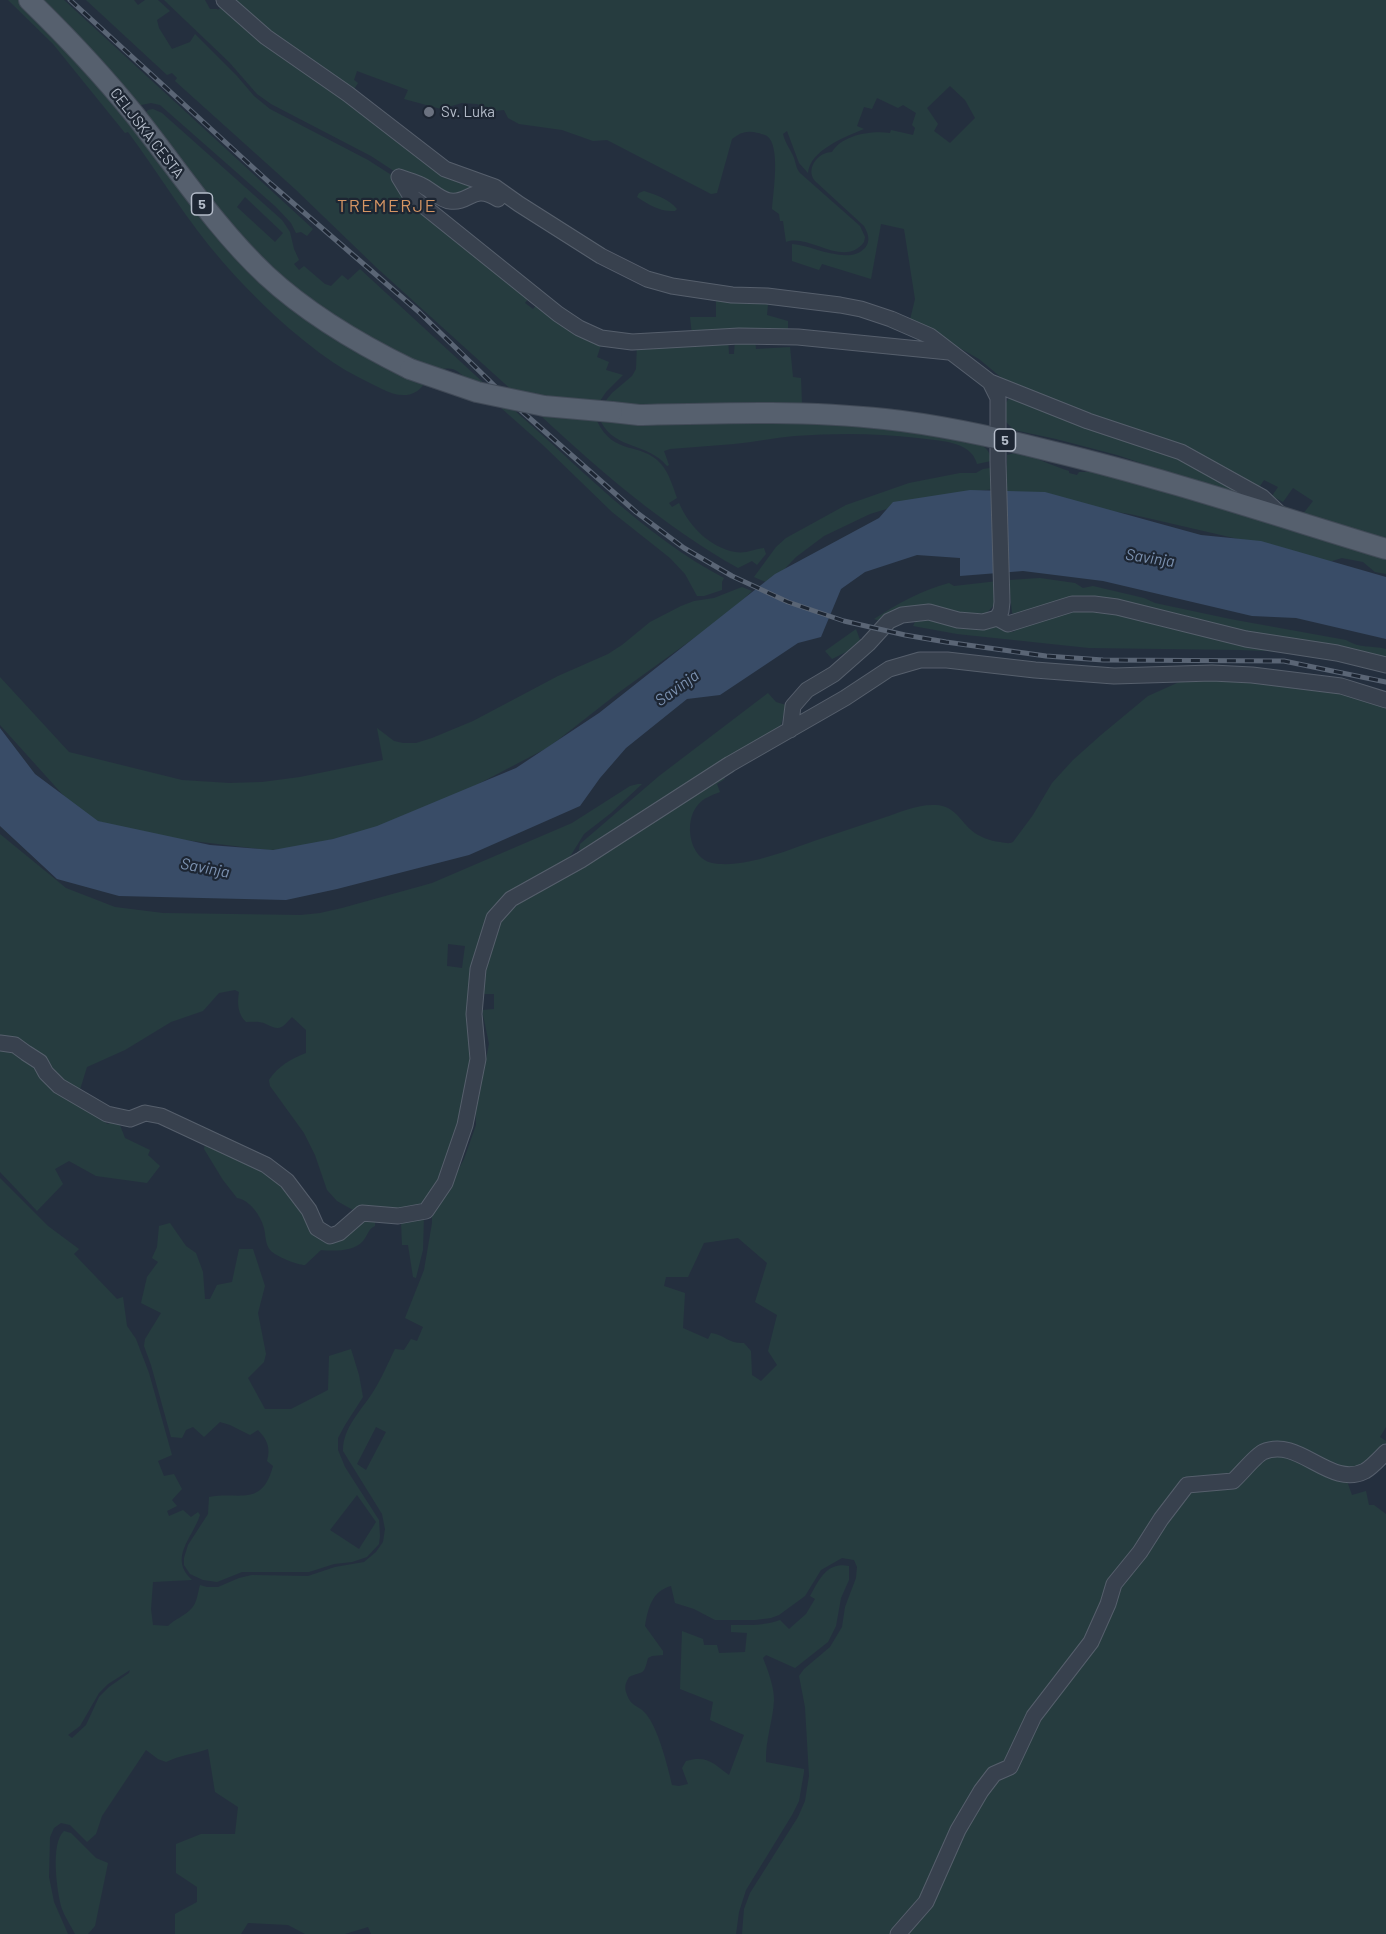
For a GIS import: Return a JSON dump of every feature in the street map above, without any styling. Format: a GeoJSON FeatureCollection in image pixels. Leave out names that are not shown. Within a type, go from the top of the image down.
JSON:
{"type":"FeatureCollection","features":[{"type":"Feature","properties":{"kind":"main road","name":"CELJSKA CESTA"},"geometry":{"type":"LineString","coordinates":[[29,0],[96,69],[133,113],[208,213],[266,275],[342,332],[410,369],[477,392],[544,406],[639,415],[828,414],[895,420],[998,438]]}},
{"type":"Feature","properties":{"kind":"main road","name":"5"},"geometry":{"type":"LineString","coordinates":[[998,438],[1119,468],[1386,549]]}},
{"type":"Feature","properties":{"kind":"street"},"geometry":{"type":"LineString","coordinates":[[224,0],[266,37],[348,94],[445,169],[495,187],[601,256],[647,279],[672,286],[714,292],[767,296],[861,309],[891,319],[930,336],[990,382],[1088,420],[1181,452],[1262,497],[1283,517]]}},
{"type":"Feature","properties":{"kind":"street"},"geometry":{"type":"LineString","coordinates":[[519,204],[481,192],[471,194],[459,201],[448,201],[420,184],[399,177],[410,195],[525,288],[565,319],[601,338],[632,342],[739,336],[798,337],[952,352]]}},
{"type":"Feature","properties":{"kind":"street"},"geometry":{"type":"LineString","coordinates":[[789,730],[793,706],[807,690],[834,674],[868,645],[889,621],[902,615],[929,612],[958,620],[983,622],[997,618],[1002,602],[998,398],[990,382]]}},
{"type":"Feature","properties":{"kind":"street"},"geometry":{"type":"LineString","coordinates":[[997,618],[1008,624],[1072,604],[1094,604],[1117,607],[1246,639],[1337,653],[1386,665]]}},
{"type":"Feature","properties":{"kind":"street"},"geometry":{"type":"LineString","coordinates":[[0,1043],[15,1045],[40,1062],[46,1073],[59,1086],[107,1113],[130,1119],[145,1113],[161,1116],[266,1165],[287,1181],[309,1210],[317,1228],[330,1236],[339,1233],[362,1213],[398,1216],[426,1211],[445,1183],[465,1125],[478,1059],[474,1014],[478,969],[494,918],[511,899],[581,860],[730,764],[845,698],[889,669],[920,660],[947,660],[1114,676],[1212,673],[1260,676],[1341,686],[1386,700]]}},
{"type":"Feature","properties":{"kind":"street"},"geometry":{"type":"LineString","coordinates":[[898,1934],[926,1902],[958,1830],[981,1791],[994,1774],[1010,1767],[1034,1716],[1091,1642],[1114,1584],[1140,1552],[1187,1485],[1233,1481],[1262,1452],[1278,1449],[1296,1453],[1340,1474],[1350,1475],[1365,1471],[1386,1452]]}},
{"type":"Feature","properties":{"kind":"green space"},"geometry":{"type":"Polygon","coordinates":[[[8,0],[22,0],[75,55],[209,225],[425,383],[421,388],[411,394],[400,395],[388,392],[352,374],[304,341],[261,303],[209,246],[128,132],[125,133],[53,44],[8,0]]]}},
{"type":"Feature","properties":{"kind":"green space"},"geometry":{"type":"Polygon","coordinates":[[[41,0],[64,0],[313,229],[307,236],[301,232],[296,233],[291,223],[276,207],[160,105],[151,103],[136,106],[41,0]]]}},
{"type":"Feature","properties":{"kind":"green space"},"geometry":{"type":"Polygon","coordinates":[[[86,0],[134,0],[138,5],[145,0],[158,0],[170,11],[157,20],[159,28],[172,49],[190,42],[195,34],[254,96],[270,109],[368,160],[393,176],[531,295],[525,303],[533,309],[539,302],[602,342],[597,357],[609,362],[606,370],[623,375],[598,404],[515,393],[175,81],[177,78],[172,73],[167,75],[86,0]]]}},
{"type":"Feature","properties":{"kind":"green space"},"geometry":{"type":"Polygon","coordinates":[[[164,0],[205,0],[210,9],[218,10],[222,6],[480,186],[454,199],[403,177],[371,156],[271,104],[257,94],[229,62],[164,0]]]}},
{"type":"Feature","properties":{"kind":"green space"},"geometry":{"type":"Polygon","coordinates":[[[235,0],[1386,0],[1386,540],[1303,514],[1313,501],[1293,488],[1283,502],[1272,496],[1278,487],[1264,480],[1258,489],[1009,384],[979,359],[910,320],[915,299],[904,229],[881,224],[871,279],[822,264],[819,270],[792,261],[792,244],[840,255],[858,253],[865,248],[868,237],[864,226],[815,181],[812,176],[812,167],[822,155],[832,152],[843,141],[858,135],[874,132],[890,133],[891,130],[913,135],[915,128],[912,125],[916,113],[903,105],[898,108],[877,98],[872,109],[864,107],[857,126],[864,129],[838,140],[822,151],[810,165],[808,173],[799,163],[787,131],[783,134],[800,173],[860,226],[865,237],[864,242],[856,249],[847,252],[805,242],[786,242],[783,221],[780,221],[779,214],[772,209],[775,159],[771,141],[765,135],[747,132],[732,139],[717,193],[711,194],[607,140],[593,141],[562,130],[519,124],[508,118],[504,110],[494,111],[477,104],[462,103],[441,109],[404,99],[408,90],[357,71],[354,80],[358,83],[353,91],[283,45],[235,0]],[[950,86],[927,108],[938,124],[934,131],[950,143],[975,118],[965,100],[950,86]]]}},
{"type":"Feature","properties":{"kind":"green space"},"geometry":{"type":"Polygon","coordinates":[[[153,109],[162,113],[282,220],[290,232],[299,260],[294,264],[299,270],[304,266],[325,284],[331,286],[342,275],[348,280],[360,269],[487,386],[470,381],[458,371],[448,368],[437,370],[386,348],[305,297],[247,245],[145,113],[153,109]],[[245,197],[237,207],[275,242],[283,233],[245,197]]]}},
{"type":"Feature","properties":{"kind":"green space"},"geometry":{"type":"Polygon","coordinates":[[[644,191],[666,200],[677,209],[675,211],[664,210],[650,205],[637,197],[644,191]]]}},
{"type":"Feature","properties":{"kind":"green space"},"geometry":{"type":"Polygon","coordinates":[[[716,300],[768,304],[767,315],[788,321],[788,333],[692,335],[690,317],[716,317],[716,300]]]}},
{"type":"Feature","properties":{"kind":"green space"},"geometry":{"type":"Polygon","coordinates":[[[728,339],[729,354],[734,354],[735,339],[755,339],[756,349],[790,347],[793,377],[801,378],[802,404],[603,404],[632,376],[636,369],[637,344],[728,339]]]}},
{"type":"Feature","properties":{"kind":"green space"},"geometry":{"type":"Polygon","coordinates":[[[1010,397],[1158,447],[1257,502],[1117,455],[1014,430],[1004,420],[1005,404],[1010,397]]]}},
{"type":"Feature","properties":{"kind":"green space"},"geometry":{"type":"Polygon","coordinates":[[[500,407],[514,410],[640,522],[695,561],[724,578],[722,590],[697,596],[685,574],[670,558],[612,512],[500,407]]]}},
{"type":"Feature","properties":{"kind":"green space"},"geometry":{"type":"Polygon","coordinates":[[[540,415],[597,421],[611,440],[645,453],[661,464],[669,476],[677,498],[669,503],[672,507],[679,503],[688,520],[708,540],[735,552],[764,548],[766,554],[757,565],[752,561],[738,568],[711,552],[634,498],[540,415]]]}},
{"type":"Feature","properties":{"kind":"green space"},"geometry":{"type":"Polygon","coordinates":[[[601,422],[794,422],[862,426],[981,445],[988,452],[991,461],[977,464],[974,456],[968,450],[944,441],[887,435],[841,434],[794,436],[670,449],[664,451],[669,465],[667,466],[659,458],[615,437],[601,422]]]}},
{"type":"Feature","properties":{"kind":"green space"},"geometry":{"type":"Polygon","coordinates":[[[1015,453],[1036,458],[1069,471],[1069,473],[1077,475],[1079,472],[1100,472],[1386,556],[1386,574],[1375,572],[1363,562],[1342,558],[1329,562],[1130,514],[1006,495],[1007,455],[1015,453]]]}},
{"type":"Feature","properties":{"kind":"green space"},"geometry":{"type":"Polygon","coordinates":[[[993,469],[994,489],[923,498],[870,514],[824,536],[796,557],[770,584],[754,577],[776,547],[786,538],[846,505],[909,483],[960,473],[976,473],[993,469]]]}},
{"type":"Feature","properties":{"kind":"green space"},"geometry":{"type":"Polygon","coordinates":[[[1040,578],[1075,583],[1083,588],[1093,586],[1144,598],[1155,603],[1346,640],[1361,646],[1386,649],[1386,664],[1120,605],[1015,617],[1012,613],[1009,580],[1040,578]]]}},
{"type":"Feature","properties":{"kind":"green space"},"geometry":{"type":"Polygon","coordinates":[[[998,581],[997,598],[986,613],[880,621],[874,619],[929,589],[949,583],[954,586],[998,581]]]}},
{"type":"Feature","properties":{"kind":"green space"},"geometry":{"type":"Polygon","coordinates":[[[742,587],[752,591],[730,612],[618,693],[549,747],[436,806],[394,824],[293,849],[268,850],[159,837],[93,820],[72,805],[0,725],[0,677],[69,752],[182,780],[229,783],[300,777],[383,760],[377,728],[394,741],[403,743],[416,743],[432,738],[473,721],[558,676],[608,654],[650,622],[681,606],[714,598],[742,587]]]}},
{"type":"Feature","properties":{"kind":"green space"},"geometry":{"type":"Polygon","coordinates":[[[1080,606],[1359,665],[1290,652],[1089,648],[957,634],[913,626],[916,620],[926,620],[975,629],[994,625],[1005,631],[1013,632],[1024,624],[1080,606]]]}},
{"type":"Feature","properties":{"kind":"green space"},"geometry":{"type":"Polygon","coordinates":[[[856,629],[860,640],[848,651],[832,659],[825,651],[856,629]]]}},
{"type":"Feature","properties":{"kind":"green space"},"geometry":{"type":"Polygon","coordinates":[[[1186,679],[1276,682],[1342,692],[1386,703],[1386,1427],[1380,1437],[1386,1441],[1386,1452],[1367,1468],[1350,1474],[1339,1471],[1336,1463],[1332,1462],[1331,1466],[1326,1466],[1293,1451],[1274,1450],[1232,1480],[1182,1485],[1180,1490],[1235,1483],[1267,1458],[1282,1453],[1305,1458],[1350,1479],[1348,1484],[1352,1495],[1366,1491],[1369,1505],[1374,1505],[1386,1514],[1386,1934],[742,1934],[744,1909],[750,1893],[798,1817],[805,1801],[809,1776],[805,1707],[799,1676],[830,1647],[842,1627],[845,1607],[856,1578],[857,1567],[854,1560],[842,1558],[821,1570],[805,1596],[779,1615],[771,1618],[715,1620],[694,1609],[675,1603],[671,1586],[665,1588],[652,1601],[645,1626],[663,1651],[663,1655],[648,1658],[644,1671],[629,1677],[626,1684],[625,1690],[629,1699],[646,1714],[655,1728],[672,1785],[688,1784],[682,1768],[686,1761],[693,1759],[709,1761],[729,1775],[744,1735],[710,1720],[713,1702],[680,1689],[682,1631],[703,1639],[704,1645],[717,1645],[719,1653],[745,1652],[747,1633],[731,1632],[731,1625],[762,1624],[780,1620],[789,1629],[806,1614],[815,1599],[810,1596],[825,1573],[835,1566],[849,1566],[849,1580],[841,1598],[836,1626],[828,1642],[795,1668],[766,1655],[763,1658],[772,1684],[774,1700],[766,1762],[804,1769],[804,1772],[799,1801],[746,1890],[739,1912],[736,1934],[371,1934],[368,1927],[345,1934],[305,1934],[288,1925],[248,1923],[241,1934],[175,1934],[175,1914],[197,1902],[197,1887],[176,1873],[176,1844],[201,1834],[235,1834],[238,1807],[215,1792],[208,1749],[166,1762],[146,1750],[102,1816],[96,1834],[87,1842],[70,1825],[61,1823],[54,1828],[50,1837],[49,1877],[54,1902],[68,1934],[0,1934],[0,1178],[48,1226],[79,1249],[74,1254],[117,1299],[123,1297],[127,1326],[136,1339],[149,1373],[172,1455],[158,1461],[164,1476],[174,1474],[182,1489],[172,1500],[177,1506],[167,1511],[169,1516],[183,1510],[191,1517],[198,1512],[200,1515],[182,1556],[185,1572],[192,1580],[153,1582],[151,1609],[153,1625],[168,1626],[189,1611],[194,1606],[200,1585],[218,1587],[252,1575],[308,1576],[335,1567],[364,1562],[376,1552],[383,1542],[385,1529],[382,1514],[343,1451],[344,1442],[349,1427],[376,1387],[395,1349],[404,1350],[411,1339],[417,1341],[423,1327],[405,1318],[424,1270],[432,1223],[432,1209],[441,1202],[464,1159],[476,1125],[475,1086],[486,1059],[489,1044],[482,1010],[494,1009],[494,994],[480,994],[480,976],[494,931],[510,906],[582,865],[670,806],[723,776],[725,779],[717,784],[720,792],[699,803],[691,821],[691,839],[694,847],[704,860],[712,863],[737,864],[764,858],[902,811],[929,805],[952,810],[981,837],[1012,843],[1033,815],[1052,783],[1073,760],[1148,696],[1186,679]],[[738,1238],[704,1243],[688,1277],[666,1277],[664,1286],[685,1293],[683,1328],[708,1339],[711,1333],[734,1342],[744,1343],[751,1351],[752,1375],[761,1381],[777,1365],[768,1351],[777,1315],[755,1302],[767,1263],[738,1238]],[[376,1427],[357,1464],[366,1470],[386,1432],[376,1427]],[[130,1670],[108,1684],[99,1693],[80,1726],[68,1735],[72,1738],[86,1725],[99,1697],[130,1670]]]}},
{"type":"Feature","properties":{"kind":"green space"},"geometry":{"type":"Polygon","coordinates":[[[768,693],[776,702],[786,705],[781,725],[772,734],[583,851],[579,850],[580,844],[659,776],[768,693]]]}},
{"type":"Feature","properties":{"kind":"green space"},"geometry":{"type":"Polygon","coordinates":[[[642,784],[584,834],[571,855],[560,866],[493,917],[474,1013],[468,1126],[424,1205],[360,1214],[337,1201],[327,1190],[315,1155],[304,1133],[270,1086],[269,1080],[285,1064],[306,1053],[306,1030],[292,1017],[283,1026],[277,1028],[261,1022],[246,1022],[239,1008],[239,992],[235,990],[219,993],[203,1011],[171,1022],[125,1050],[87,1067],[78,1096],[0,1039],[0,834],[66,888],[115,907],[163,913],[301,915],[342,908],[432,883],[572,823],[630,786],[642,784]],[[448,944],[447,966],[462,968],[465,946],[448,944]]]}},
{"type":"Feature","properties":{"kind":"green space"},"geometry":{"type":"Polygon","coordinates":[[[0,1046],[24,1056],[97,1113],[107,1124],[118,1120],[125,1138],[150,1150],[148,1155],[160,1166],[147,1183],[96,1176],[69,1161],[55,1169],[63,1184],[37,1211],[0,1172],[0,1046]]]}},
{"type":"Feature","properties":{"kind":"green space"},"geometry":{"type":"Polygon","coordinates":[[[205,1144],[279,1179],[317,1231],[375,1219],[375,1226],[359,1245],[343,1250],[321,1250],[305,1265],[282,1258],[269,1249],[263,1223],[258,1214],[250,1205],[237,1198],[223,1180],[204,1149],[205,1144]]]}},
{"type":"Feature","properties":{"kind":"green space"},"geometry":{"type":"Polygon","coordinates":[[[424,1215],[423,1250],[416,1278],[413,1277],[408,1245],[402,1245],[401,1222],[424,1215]]]}},
{"type":"Feature","properties":{"kind":"green space"},"geometry":{"type":"Polygon","coordinates":[[[170,1223],[186,1246],[196,1253],[203,1272],[205,1299],[210,1299],[217,1285],[232,1282],[239,1249],[253,1249],[265,1286],[258,1313],[266,1354],[264,1362],[248,1378],[265,1409],[291,1409],[328,1390],[329,1356],[351,1349],[363,1397],[338,1438],[338,1450],[345,1467],[379,1520],[379,1544],[367,1557],[309,1572],[242,1572],[217,1582],[203,1580],[190,1574],[184,1565],[188,1545],[208,1514],[209,1497],[256,1493],[263,1488],[273,1466],[267,1461],[269,1452],[267,1444],[258,1430],[250,1435],[220,1422],[204,1437],[193,1427],[186,1430],[182,1438],[171,1437],[144,1346],[145,1339],[161,1313],[141,1303],[147,1277],[158,1262],[152,1258],[157,1247],[159,1226],[170,1223]],[[357,1495],[330,1530],[359,1549],[376,1522],[357,1495]]]}},
{"type":"Feature","properties":{"kind":"green space"},"geometry":{"type":"Polygon","coordinates":[[[64,1831],[71,1833],[96,1858],[108,1863],[95,1926],[88,1934],[75,1934],[60,1902],[56,1857],[57,1846],[64,1831]]]}},
{"type":"Feature","properties":{"kind":"water","name":"Savinja"},"geometry":{"type":"Polygon","coordinates":[[[970,490],[1045,492],[1201,535],[1261,541],[1386,577],[1386,639],[1296,618],[1252,616],[1103,581],[1023,571],[960,576],[960,558],[917,555],[865,572],[841,589],[821,637],[798,643],[720,695],[687,699],[626,748],[580,806],[469,855],[286,900],[119,896],[57,879],[0,826],[0,728],[35,774],[98,821],[210,845],[273,850],[333,839],[377,826],[516,768],[599,713],[775,574],[879,518],[893,502],[970,490]]]}},
{"type":"Feature","properties":{"kind":"railway"},"geometry":{"type":"LineString","coordinates":[[70,0],[271,184],[419,312],[509,400],[636,512],[684,548],[732,576],[788,602],[844,621],[946,642],[1046,656],[1103,660],[1284,661],[1386,682]]}},
{"type":"Feature","properties":{"kind":"place","name":"Sv. Luka"},"geometry":{"type":"Point","coordinates":[429,112]}},
{"type":"Feature","properties":{"kind":"district","name":"TREMERJE"},"geometry":{"type":"Point","coordinates":[387,206]}}]}
